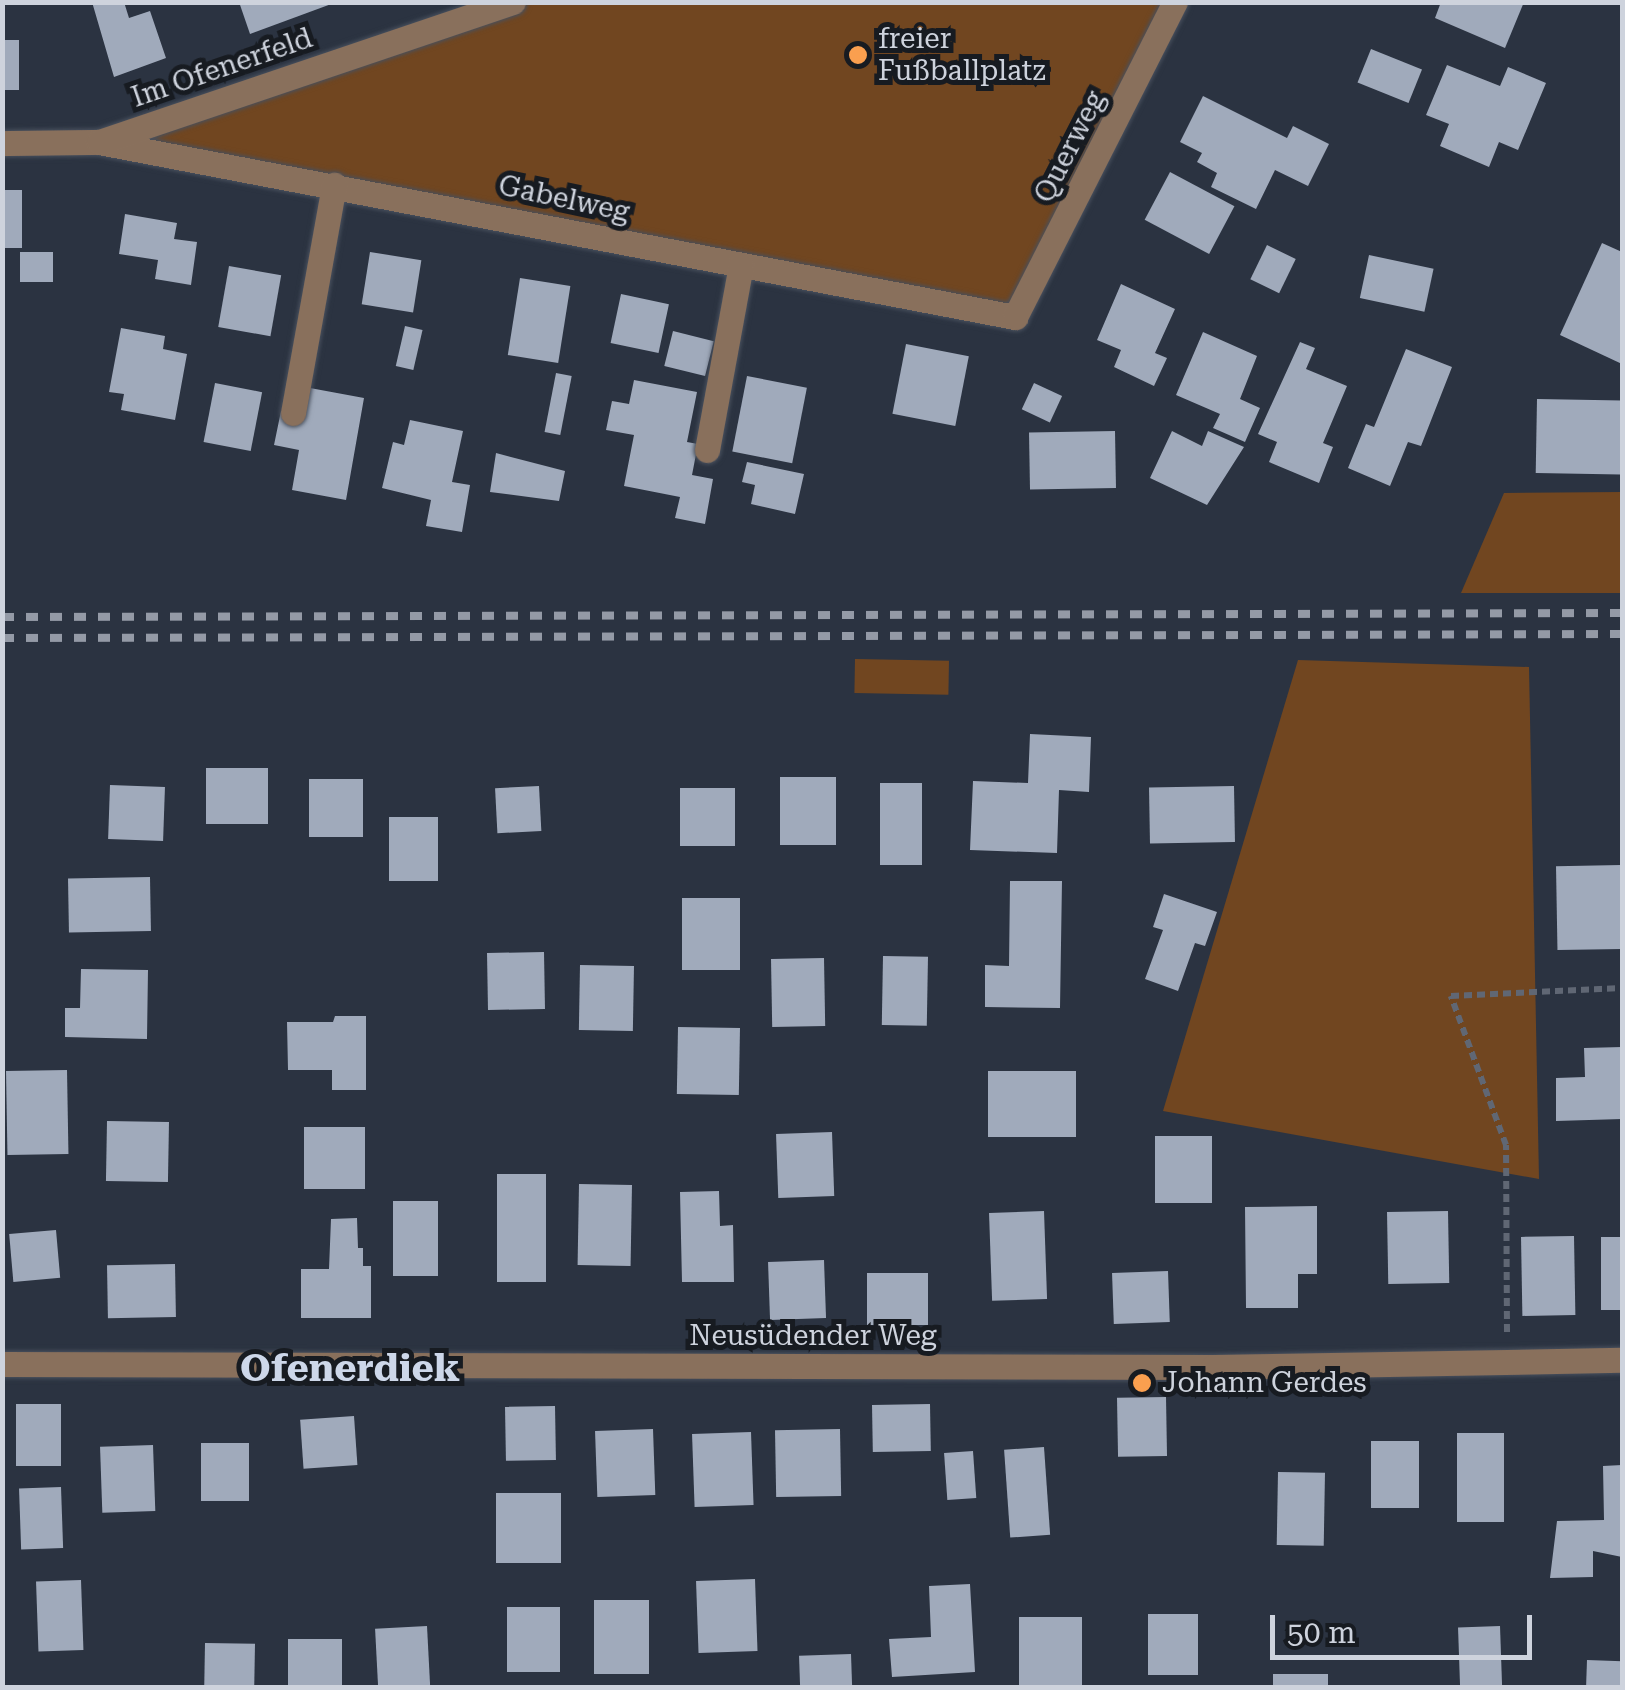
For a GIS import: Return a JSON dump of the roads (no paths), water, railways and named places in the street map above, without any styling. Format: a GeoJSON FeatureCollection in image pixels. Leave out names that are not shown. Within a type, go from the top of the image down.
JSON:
{"type":"FeatureCollection","features":[{"type":"Feature","properties":{"kind":"street","name":"Im Ofenerfeld"},"geometry":{"type":"LineString","coordinates":[[2,143],[100,142],[513,2]]}},
{"type":"Feature","properties":{"kind":"street","name":"Querweg"},"geometry":{"type":"LineString","coordinates":[[1015,317],[1174,2]]}},
{"type":"Feature","properties":{"kind":"street","name":"Gabelweg"},"geometry":{"type":"LineString","coordinates":[[100,142],[1015,317]]}},
{"type":"Feature","properties":{"kind":"street"},"geometry":{"type":"LineString","coordinates":[[293,413],[334,185]]}},
{"type":"Feature","properties":{"kind":"street"},"geometry":{"type":"LineString","coordinates":[[707,450],[741,264]]}},
{"type":"Feature","properties":{"kind":"street","name":"Neusüdender Weg"},"geometry":{"type":"LineString","coordinates":[[2,1364],[1213,1367],[1622,1360]]}},
{"type":"Feature","properties":{"kind":"railway"},"geometry":{"type":"LineString","coordinates":[[2,617],[1622,613]]}},
{"type":"Feature","properties":{"kind":"railway"},"geometry":{"type":"LineString","coordinates":[[2,638],[1622,634]]}},
{"type":"Feature","properties":{"kind":"place","name":"freier Fußballplatz"},"geometry":{"type":"Point","coordinates":[858,55]}},
{"type":"Feature","properties":{"kind":"place","name":"Johann Gerdes"},"geometry":{"type":"Point","coordinates":[1142,1383]}},
{"type":"Feature","properties":{"kind":"district","name":"Ofenerdiek"},"geometry":{"type":"Point","coordinates":[350,1369]}}]}
